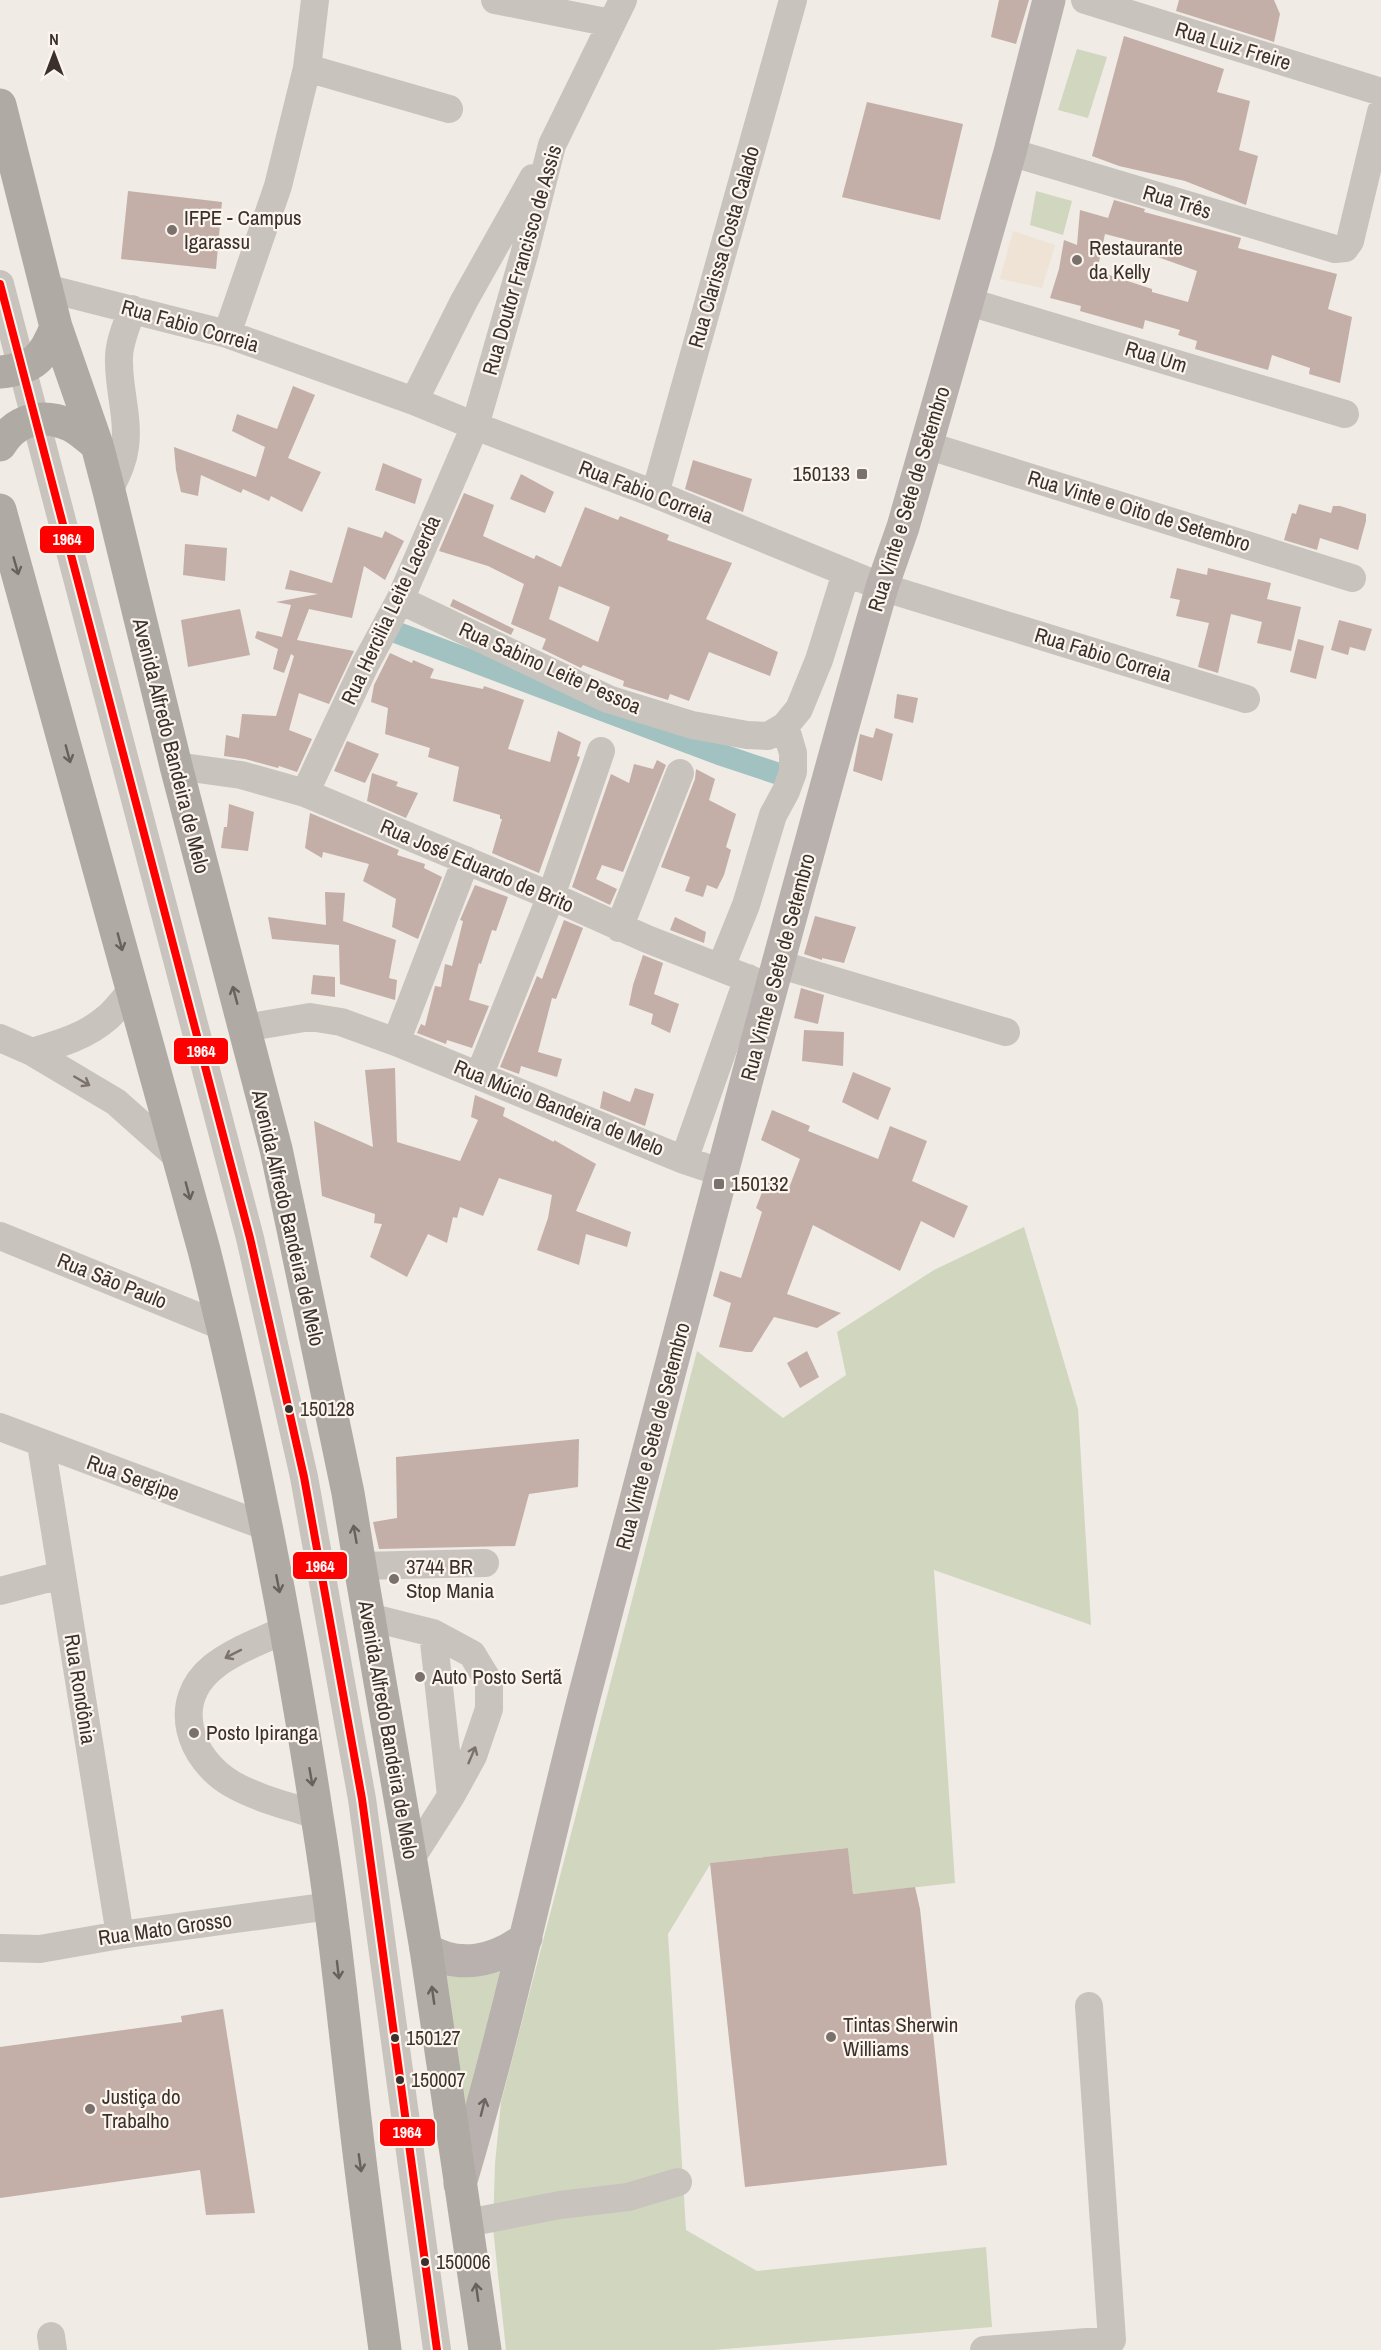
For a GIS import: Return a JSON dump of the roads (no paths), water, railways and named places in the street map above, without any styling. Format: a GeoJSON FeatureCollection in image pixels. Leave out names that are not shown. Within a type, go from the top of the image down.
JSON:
{"type":"FeatureCollection","features":[{"type":"Feature","properties":{"kind":"highway","name":"Avenida Alfredo Bandeira de Melo"},"geometry":{"type":"LineString","coordinates":[[0,105],[56,327],[97,445],[176,766],[276,1149],[348,1493],[426,1949],[485,2350]]}},
{"type":"Feature","properties":{"kind":"highway"},"geometry":{"type":"LineString","coordinates":[[11,371],[48,348],[56,327]]}},
{"type":"Feature","properties":{"kind":"highway"},"geometry":{"type":"LineString","coordinates":[[0,445],[19,424],[35,418],[53,420],[72,426],[97,445]]}},
{"type":"Feature","properties":{"kind":"highway"},"geometry":{"type":"LineString","coordinates":[[0,510],[180,1159],[224,1327],[267,1527],[318,1816],[385,2350]]}},
{"type":"Feature","properties":{"kind":"main road","name":"Rua Vinte e Sete de Setembro"},"geometry":{"type":"LineString","coordinates":[[460,2184],[479,2120],[582,1707],[723,1173],[766,977],[825,788],[882,587],[903,527],[1010,152],[1049,0]]}},
{"type":"Feature","properties":{"kind":"main road"},"geometry":{"type":"LineString","coordinates":[[426,1949],[447,1960],[470,1961],[509,1950],[526,1938]]}},
{"type":"Feature","properties":{"kind":"street"},"geometry":{"type":"LineString","coordinates":[[227,334],[278,186],[307,68],[315,0]]}},
{"type":"Feature","properties":{"kind":"street"},"geometry":{"type":"LineString","coordinates":[[495,0],[617,11]]}},
{"type":"Feature","properties":{"kind":"street","name":"Rua Clarissa Costa Calado"},"geometry":{"type":"LineString","coordinates":[[655,494],[792,0]]}},
{"type":"Feature","properties":{"kind":"street","name":"Rua Luiz Freire"},"geometry":{"type":"LineString","coordinates":[[1085,0],[1381,92]]}},
{"type":"Feature","properties":{"kind":"street","name":"Rua Doutor Francisco de Assis"},"geometry":{"type":"LineString","coordinates":[[475,426],[521,267],[552,145],[617,11]]}},
{"type":"Feature","properties":{"kind":"street"},"geometry":{"type":"LineString","coordinates":[[307,68],[449,109]]}},
{"type":"Feature","properties":{"kind":"street","name":"Rua Três"},"geometry":{"type":"LineString","coordinates":[[1010,152],[1335,249],[1346,248],[1350,241],[1380,124]]}},
{"type":"Feature","properties":{"kind":"street"},"geometry":{"type":"LineString","coordinates":[[414,400],[464,301],[552,145]]}},
{"type":"Feature","properties":{"kind":"street"},"geometry":{"type":"LineString","coordinates":[[0,284],[11,371],[35,418],[118,729],[248,1226],[304,1477],[362,1799],[437,2350]]}},
{"type":"Feature","properties":{"kind":"street","name":"Rua Fabio Correia"},"geometry":{"type":"LineString","coordinates":[[46,288],[227,334],[414,400],[475,426],[655,494],[882,587],[1246,699]]}},
{"type":"Feature","properties":{"kind":"street","name":"Rua Um"},"geometry":{"type":"LineString","coordinates":[[966,301],[1346,414]]}},
{"type":"Feature","properties":{"kind":"street"},"geometry":{"type":"LineString","coordinates":[[109,491],[121,465],[125,448],[126,428],[118,357],[132,309]]}},
{"type":"Feature","properties":{"kind":"street","name":"Rua Hercilia Leite Lacerda"},"geometry":{"type":"LineString","coordinates":[[305,793],[365,665],[400,600],[475,426]]}},
{"type":"Feature","properties":{"kind":"street","name":"Rua Vinte e Oito de Setembro"},"geometry":{"type":"LineString","coordinates":[[926,445],[1352,578]]}},
{"type":"Feature","properties":{"kind":"street"},"geometry":{"type":"LineString","coordinates":[[721,967],[746,905],[770,822],[793,772],[793,753],[784,726],[799,709],[819,660],[846,573]]}},
{"type":"Feature","properties":{"kind":"street","name":"Rua Sabino Leite Pessoa"},"geometry":{"type":"LineString","coordinates":[[400,600],[608,699],[657,716],[747,735],[768,736],[784,726]]}},
{"type":"Feature","properties":{"kind":"street"},"geometry":{"type":"LineString","coordinates":[[479,1076],[551,896],[601,751]]}},
{"type":"Feature","properties":{"kind":"street","name":"Rua José Eduardo de Brito"},"geometry":{"type":"LineString","coordinates":[[176,766],[241,775],[305,793],[551,896],[619,928],[721,967],[1006,1032]]}},
{"type":"Feature","properties":{"kind":"street"},"geometry":{"type":"LineString","coordinates":[[619,928],[680,773]]}},
{"type":"Feature","properties":{"kind":"street"},"geometry":{"type":"LineString","coordinates":[[396,1041],[466,860]]}},
{"type":"Feature","properties":{"kind":"street"},"geometry":{"type":"LineString","coordinates":[[684,1160],[766,977]]}},
{"type":"Feature","properties":{"kind":"street"},"geometry":{"type":"LineString","coordinates":[[32,1052],[78,1037],[93,1029],[108,1017],[133,989]]}},
{"type":"Feature","properties":{"kind":"street","name":"Rua Múcio Bandeira de Melo"},"geometry":{"type":"LineString","coordinates":[[243,1028],[310,1017],[341,1022],[396,1041],[684,1160],[723,1173]]}},
{"type":"Feature","properties":{"kind":"street"},"geometry":{"type":"LineString","coordinates":[[0,1038],[32,1052],[116,1102],[180,1159]]}},
{"type":"Feature","properties":{"kind":"street","name":"Rua São Paulo"},"geometry":{"type":"LineString","coordinates":[[0,1236],[224,1327]]}},
{"type":"Feature","properties":{"kind":"street","name":"Rua Sergipe"},"geometry":{"type":"LineString","coordinates":[[0,1427],[267,1527]]}},
{"type":"Feature","properties":{"kind":"street","name":"Rua Rondônia"},"geometry":{"type":"LineString","coordinates":[[41,1444],[120,1935]]}},
{"type":"Feature","properties":{"kind":"street"},"geometry":{"type":"LineString","coordinates":[[360,1566],[485,1563]]}},
{"type":"Feature","properties":{"kind":"street"},"geometry":{"type":"LineString","coordinates":[[0,1591],[61,1575]]}},
{"type":"Feature","properties":{"kind":"street"},"geometry":{"type":"LineString","coordinates":[[369,1617],[433,1633],[472,1654],[489,1682],[489,1709],[473,1756],[451,1796],[410,1860]]}},
{"type":"Feature","properties":{"kind":"street"},"geometry":{"type":"LineString","coordinates":[[286,1629],[227,1657],[203,1676],[194,1693],[189,1711],[188,1728],[196,1748],[209,1766],[232,1784],[318,1816]]}},
{"type":"Feature","properties":{"kind":"street"},"geometry":{"type":"LineString","coordinates":[[433,1633],[451,1796]]}},
{"type":"Feature","properties":{"kind":"street","name":"Rua Mato Grosso"},"geometry":{"type":"LineString","coordinates":[[0,1948],[40,1949],[120,1935],[330,1906]]}},
{"type":"Feature","properties":{"kind":"street"},"geometry":{"type":"LineString","coordinates":[[984,2350],[1112,2340],[1089,2006]]}},
{"type":"Feature","properties":{"kind":"street"},"geometry":{"type":"LineString","coordinates":[[467,2223],[560,2205],[628,2197],[678,2182]]}},
{"type":"Feature","properties":{"kind":"waterway"},"geometry":{"type":"LineString","coordinates":[[390,630],[719,754],[776,773]]}},
{"type":"Feature","properties":{"kind":"place","name":"IFPE - Campus Igarassu"},"geometry":{"type":"Point","coordinates":[172,230]}},
{"type":"Feature","properties":{"kind":"place","name":"Restaurante da Kelly"},"geometry":{"type":"Point","coordinates":[1077,260]}},
{"type":"Feature","properties":{"kind":"place","name":"150133"},"geometry":{"type":"Point","coordinates":[862,474]}},
{"type":"Feature","properties":{"kind":"place","name":"150132"},"geometry":{"type":"Point","coordinates":[719,1184]}},
{"type":"Feature","properties":{"kind":"place","name":"150128"},"geometry":{"type":"Point","coordinates":[289,1409]}},
{"type":"Feature","properties":{"kind":"place","name":"3744 BR Stop Mania"},"geometry":{"type":"Point","coordinates":[394,1579]}},
{"type":"Feature","properties":{"kind":"place","name":"Auto Posto Sertã"},"geometry":{"type":"Point","coordinates":[420,1677]}},
{"type":"Feature","properties":{"kind":"place","name":"Posto Ipiranga"},"geometry":{"type":"Point","coordinates":[194,1733]}},
{"type":"Feature","properties":{"kind":"place","name":"Tintas Sherwin Williams"},"geometry":{"type":"Point","coordinates":[831,2037]}},
{"type":"Feature","properties":{"kind":"place","name":"150127"},"geometry":{"type":"Point","coordinates":[395,2038]}},
{"type":"Feature","properties":{"kind":"place","name":"150007"},"geometry":{"type":"Point","coordinates":[400,2080]}},
{"type":"Feature","properties":{"kind":"place","name":"Justiça do Trabalho"},"geometry":{"type":"Point","coordinates":[90,2109]}},
{"type":"Feature","properties":{"kind":"place","name":"150006"},"geometry":{"type":"Point","coordinates":[425,2262]}}]}
